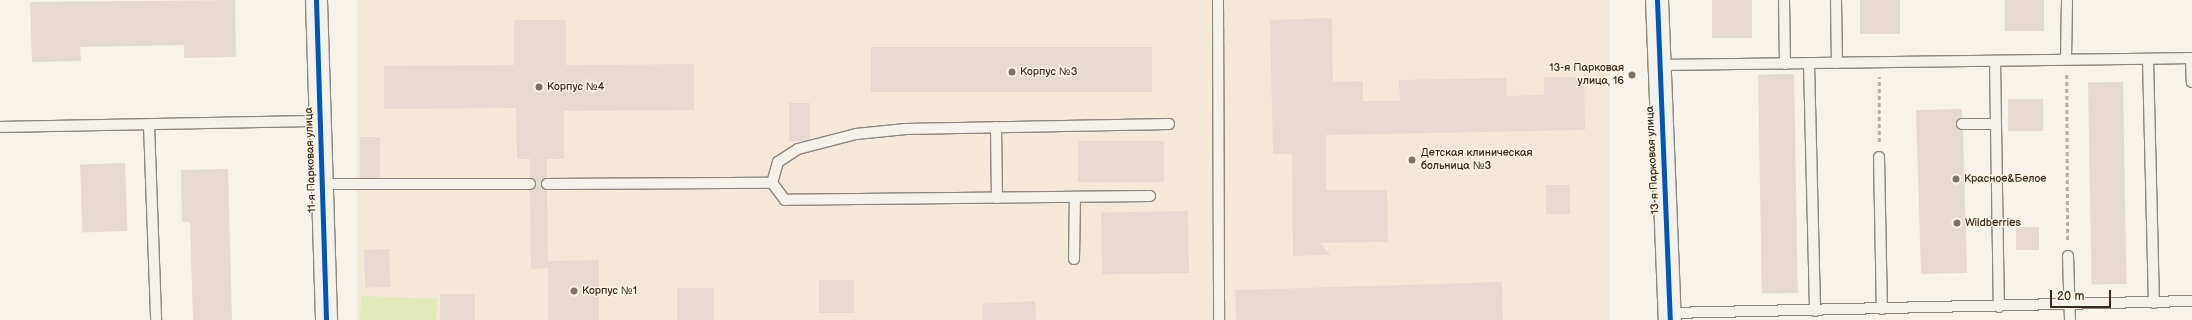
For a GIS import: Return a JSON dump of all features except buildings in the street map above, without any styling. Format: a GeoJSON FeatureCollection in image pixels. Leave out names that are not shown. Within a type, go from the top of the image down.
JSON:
{"type":"FeatureCollection","features":[{"type":"Feature","properties":{"kind":"street","name":"11-я Парковая улица"},"geometry":{"type":"LineString","coordinates":[[316,0],[326,320]]}},
{"type":"Feature","properties":{"kind":"street","name":"13-я Парковая улица"},"geometry":{"type":"LineString","coordinates":[[1657,0],[1670,316]]}},
{"type":"Feature","properties":{"kind":"lane"},"geometry":{"type":"LineString","coordinates":[[1218,0],[1219,320]]}},
{"type":"Feature","properties":{"kind":"lane"},"geometry":{"type":"LineString","coordinates":[[1784,0],[1785,64]]}},
{"type":"Feature","properties":{"kind":"lane"},"geometry":{"type":"LineString","coordinates":[[1836,0],[1837,63]]}},
{"type":"Feature","properties":{"kind":"lane"},"geometry":{"type":"LineString","coordinates":[[2066,59],[2067,0]]}},
{"type":"Feature","properties":{"kind":"lane"},"geometry":{"type":"LineString","coordinates":[[1659,65],[2191,58],[2192,82]]}},
{"type":"Feature","properties":{"kind":"lane"},"geometry":{"type":"LineString","coordinates":[[2148,59],[2154,303]]}},
{"type":"Feature","properties":{"kind":"lane"},"geometry":{"type":"LineString","coordinates":[[1995,61],[1999,307]]}},
{"type":"Feature","properties":{"kind":"lane"},"geometry":{"type":"LineString","coordinates":[[1809,63],[1815,311]]}},
{"type":"Feature","properties":{"kind":"lane"},"geometry":{"type":"LineString","coordinates":[[0,127],[320,121]]}},
{"type":"Feature","properties":{"kind":"lane"},"geometry":{"type":"LineString","coordinates":[[772,183],[778,162],[798,149],[856,134],[996,127],[1169,124]]}},
{"type":"Feature","properties":{"kind":"lane"},"geometry":{"type":"LineString","coordinates":[[1962,124],[1995,124]]}},
{"type":"Feature","properties":{"kind":"lane"},"geometry":{"type":"LineString","coordinates":[[149,125],[156,320]]}},
{"type":"Feature","properties":{"kind":"lane"},"geometry":{"type":"LineString","coordinates":[[996,127],[997,198]]}},
{"type":"Feature","properties":{"kind":"lane"},"geometry":{"type":"LineString","coordinates":[[1879,157],[1882,309]]}},
{"type":"Feature","properties":{"kind":"lane"},"geometry":{"type":"LineString","coordinates":[[547,184],[772,183]]}},
{"type":"Feature","properties":{"kind":"lane"},"geometry":{"type":"LineString","coordinates":[[772,183],[785,200],[1150,196]]}},
{"type":"Feature","properties":{"kind":"lane"},"geometry":{"type":"LineString","coordinates":[[322,184],[530,184]]}},
{"type":"Feature","properties":{"kind":"lane"},"geometry":{"type":"LineString","coordinates":[[1074,197],[1074,259]]}},
{"type":"Feature","properties":{"kind":"lane"},"geometry":{"type":"LineString","coordinates":[[2068,256],[2070,320]]}},
{"type":"Feature","properties":{"kind":"lane"},"geometry":{"type":"LineString","coordinates":[[1670,316],[1794,316],[1815,311],[1850,315],[1882,309],[2192,301]]}},
{"type":"Feature","properties":{"kind":"path"},"geometry":{"type":"LineString","coordinates":[[2066,59],[2068,256]]}},
{"type":"Feature","properties":{"kind":"path"},"geometry":{"type":"LineString","coordinates":[[1879,62],[1879,157]]}},
{"type":"Feature","properties":{"kind":"shaded area"},"geometry":{"type":"Polygon","coordinates":[[[357,0],[1610,0],[1610,320],[357,320],[357,0]]]}},
{"type":"Feature","properties":{"kind":"green space"},"geometry":{"type":"Polygon","coordinates":[[[361,296],[437,299],[436,320],[360,320],[361,296]]]}},
{"type":"Feature","properties":{"kind":"cycle path"},"geometry":{"type":"LineString","coordinates":[[316,0],[326,320]]}},
{"type":"Feature","properties":{"kind":"cycle path"},"geometry":{"type":"LineString","coordinates":[[1657,0],[1670,320]]}},
{"type":"Feature","properties":{"kind":"place","name":"Корпус №3"},"geometry":{"type":"Point","coordinates":[1012,72]}},
{"type":"Feature","properties":{"kind":"place","name":"13-я Парковая улица, 16"},"geometry":{"type":"Point","coordinates":[1632,75]}},
{"type":"Feature","properties":{"kind":"place","name":"Корпус №4"},"geometry":{"type":"Point","coordinates":[539,87]}},
{"type":"Feature","properties":{"kind":"place","name":"Детская клиническая больница №3"},"geometry":{"type":"Point","coordinates":[1412,160]}},
{"type":"Feature","properties":{"kind":"place","name":"Красное&Белое"},"geometry":{"type":"Point","coordinates":[1956,179]}},
{"type":"Feature","properties":{"kind":"place","name":"Wildberries"},"geometry":{"type":"Point","coordinates":[1957,223]}},
{"type":"Feature","properties":{"kind":"place","name":"Корпус №1"},"geometry":{"type":"Point","coordinates":[574,291]}}]}
